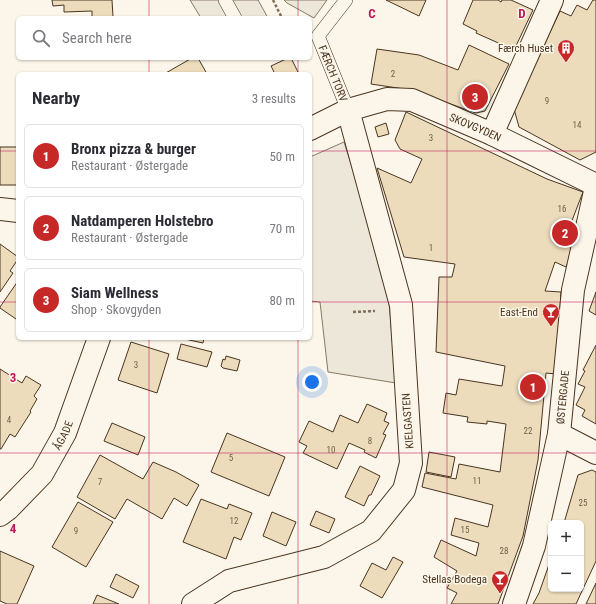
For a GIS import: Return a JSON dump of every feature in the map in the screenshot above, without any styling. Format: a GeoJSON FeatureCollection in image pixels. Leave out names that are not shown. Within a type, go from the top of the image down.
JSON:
{"type":"FeatureCollection","features":[{"type":"Feature","properties":{"kind":"street"},"geometry":{"type":"LineString","coordinates":[[492,134],[552,0]]}},
{"type":"Feature","properties":{"kind":"street","name":"SKOVGYDEN"},"geometry":{"type":"LineString","coordinates":[[312,128],[348,110],[387,99],[412,100],[492,134],[596,186]]}},
{"type":"Feature","properties":{"kind":"street","name":"KIELGASTEN"},"geometry":{"type":"LineString","coordinates":[[193,604],[229,581],[324,557],[371,531],[404,490],[411,463],[400,305],[348,110]]}},
{"type":"Feature","properties":{"kind":"street","name":"ØSTERGADE"},"geometry":{"type":"LineString","coordinates":[[514,604],[534,546],[559,434],[573,290],[596,186]]}},
{"type":"Feature","properties":{"kind":"street"},"geometry":{"type":"LineString","coordinates":[[0,209],[16,211]]}},
{"type":"Feature","properties":{"kind":"street","name":"ÅGADE"},"geometry":{"type":"LineString","coordinates":[[0,515],[8,509],[42,474],[65,433],[98,340]]}},
{"type":"Feature","properties":{"kind":"street"},"geometry":{"type":"LineString","coordinates":[[559,434],[596,453]]}},
{"type":"Feature","properties":{"kind":"lane"},"geometry":{"type":"LineString","coordinates":[[225,0],[234,16]]}},
{"type":"Feature","properties":{"kind":"lane","name":"FÆRCH TORV"},"geometry":{"type":"LineString","coordinates":[[346,0],[314,35],[348,110]]}},
{"type":"Feature","properties":{"kind":"path"},"geometry":{"type":"LineString","coordinates":[[273,0],[281,16]]}},
{"type":"Feature","properties":{"kind":"shaded area"},"geometry":{"type":"Polygon","coordinates":[[[190,0],[258,0],[267,16],[200,16],[190,0]]]}},
{"type":"Feature","properties":{"kind":"shaded area"},"geometry":{"type":"Polygon","coordinates":[[[284,0],[327,0],[314,18],[284,0]]]}},
{"type":"Feature","properties":{"kind":"shaded area"},"geometry":{"type":"Polygon","coordinates":[[[344,142],[375,239],[388,291],[396,383],[328,372],[320,302],[312,301],[312,156],[344,142]]]}},
{"type":"Feature","properties":{"kind":"building"},"geometry":{"type":"Polygon","coordinates":[[[52,0],[112,0],[113,16],[92,16],[92,11],[64,12],[64,5],[53,6],[52,0]]]}},
{"type":"Feature","properties":{"kind":"building"},"geometry":{"type":"Polygon","coordinates":[[[386,0],[426,0],[419,16],[386,0]]]}},
{"type":"Feature","properties":{"kind":"building"},"geometry":{"type":"Polygon","coordinates":[[[473,0],[498,0],[501,2],[502,0],[511,0],[533,10],[514,50],[476,33],[477,31],[463,24],[473,0]]]}},
{"type":"Feature","properties":{"kind":"building","name":"Færch Huset"},"geometry":{"type":"Polygon","coordinates":[[[593,0],[596,0],[596,152],[580,160],[519,127],[514,109],[560,11],[571,16],[577,5],[587,10],[593,0]]]}},
{"type":"Feature","properties":{"kind":"building"},"geometry":{"type":"Polygon","coordinates":[[[469,45],[509,64],[485,111],[476,113],[411,90],[371,84],[377,49],[419,55],[458,70],[469,45]]]}},
{"type":"Feature","properties":{"kind":"building"},"geometry":{"type":"Polygon","coordinates":[[[188,60],[199,60],[206,72],[168,72],[188,60]]]}},
{"type":"Feature","properties":{"kind":"building"},"geometry":{"type":"Polygon","coordinates":[[[284,60],[292,60],[298,72],[274,72],[271,66],[284,60]]]}},
{"type":"Feature","properties":{"kind":"building"},"geometry":{"type":"Polygon","coordinates":[[[406,112],[547,179],[583,192],[566,236],[577,240],[566,267],[555,262],[545,291],[561,292],[556,374],[546,373],[538,460],[523,536],[498,604],[451,604],[457,593],[447,588],[457,571],[434,557],[441,540],[476,556],[479,543],[451,535],[455,518],[488,527],[493,505],[422,487],[425,473],[456,479],[459,464],[500,472],[506,424],[487,421],[487,424],[467,422],[468,417],[443,413],[446,393],[456,395],[459,379],[502,386],[505,366],[436,352],[439,277],[452,277],[455,264],[404,257],[377,168],[411,183],[422,159],[400,149],[395,140],[406,112]]]}},
{"type":"Feature","properties":{"kind":"building"},"geometry":{"type":"Polygon","coordinates":[[[386,123],[389,134],[378,137],[375,127],[386,123]]]}},
{"type":"Feature","properties":{"kind":"building"},"geometry":{"type":"Polygon","coordinates":[[[0,147],[16,147],[16,185],[0,185],[0,147]]]}},
{"type":"Feature","properties":{"kind":"building"},"geometry":{"type":"Polygon","coordinates":[[[0,244],[16,256],[16,262],[10,271],[13,273],[0,292],[0,244]]]}},
{"type":"Feature","properties":{"kind":"building"},"geometry":{"type":"Polygon","coordinates":[[[16,284],[16,319],[0,307],[16,284]]]}},
{"type":"Feature","properties":{"kind":"building"},"geometry":{"type":"Polygon","coordinates":[[[596,292],[596,315],[589,311],[596,292]]]}},
{"type":"Feature","properties":{"kind":"building"},"geometry":{"type":"Polygon","coordinates":[[[189,340],[204,340],[203,343],[189,340]]]}},
{"type":"Feature","properties":{"kind":"building"},"geometry":{"type":"Polygon","coordinates":[[[131,342],[169,354],[157,393],[118,380],[131,342]]]}},
{"type":"Feature","properties":{"kind":"building"},"geometry":{"type":"Polygon","coordinates":[[[181,344],[212,352],[207,367],[177,359],[181,344]]]}},
{"type":"Feature","properties":{"kind":"building"},"geometry":{"type":"Polygon","coordinates":[[[596,345],[596,424],[582,416],[585,410],[576,405],[585,387],[578,384],[585,371],[583,370],[596,345]]]}},
{"type":"Feature","properties":{"kind":"building"},"geometry":{"type":"Polygon","coordinates":[[[226,356],[240,360],[237,371],[223,368],[221,366],[223,359],[225,360],[226,356]]]}},
{"type":"Feature","properties":{"kind":"building"},"geometry":{"type":"Polygon","coordinates":[[[0,369],[22,383],[26,376],[41,385],[34,396],[37,399],[30,411],[31,412],[15,437],[10,434],[1,449],[0,449],[0,369]]]}},
{"type":"Feature","properties":{"kind":"building"},"geometry":{"type":"Polygon","coordinates":[[[367,404],[387,413],[384,421],[389,423],[383,434],[386,435],[376,458],[364,452],[365,450],[349,443],[337,469],[303,453],[307,446],[299,442],[309,421],[333,432],[340,415],[358,423],[367,404]]]}},
{"type":"Feature","properties":{"kind":"building"},"geometry":{"type":"Polygon","coordinates":[[[112,423],[145,437],[138,455],[104,441],[112,423]]]}},
{"type":"Feature","properties":{"kind":"building"},"geometry":{"type":"Polygon","coordinates":[[[227,433],[285,457],[269,496],[211,472],[227,433]]]}},
{"type":"Feature","properties":{"kind":"building"},"geometry":{"type":"Polygon","coordinates":[[[429,452],[455,457],[451,477],[426,472],[429,452]]]}},
{"type":"Feature","properties":{"kind":"building"},"geometry":{"type":"Polygon","coordinates":[[[100,455],[143,479],[153,462],[176,472],[199,485],[187,506],[174,498],[162,519],[127,499],[115,519],[77,497],[100,455]]]}},
{"type":"Feature","properties":{"kind":"building"},"geometry":{"type":"Polygon","coordinates":[[[360,466],[380,476],[364,506],[345,497],[360,466]]]}},
{"type":"Feature","properties":{"kind":"building"},"geometry":{"type":"Polygon","coordinates":[[[592,470],[596,472],[596,561],[584,587],[584,520],[565,520],[578,475],[592,470]]]}},
{"type":"Feature","properties":{"kind":"building"},"geometry":{"type":"Polygon","coordinates":[[[201,499],[227,509],[229,504],[252,513],[241,540],[234,537],[226,559],[183,542],[201,499]]]}},
{"type":"Feature","properties":{"kind":"building"},"geometry":{"type":"Polygon","coordinates":[[[78,502],[113,522],[86,567],[52,547],[78,502]]]}},
{"type":"Feature","properties":{"kind":"building"},"geometry":{"type":"Polygon","coordinates":[[[316,511],[335,519],[329,533],[310,525],[316,511]]]}},
{"type":"Feature","properties":{"kind":"building"},"geometry":{"type":"Polygon","coordinates":[[[272,512],[296,522],[286,546],[263,536],[272,512]]]}},
{"type":"Feature","properties":{"kind":"building"},"geometry":{"type":"Polygon","coordinates":[[[0,551],[34,566],[17,604],[7,604],[0,601],[0,551]]]}},
{"type":"Feature","properties":{"kind":"building"},"geometry":{"type":"Polygon","coordinates":[[[393,557],[403,562],[382,598],[360,586],[372,563],[386,570],[393,557]]]}},
{"type":"Feature","properties":{"kind":"building"},"geometry":{"type":"Polygon","coordinates":[[[548,568],[548,592],[582,592],[576,604],[533,604],[539,593],[548,568]]]}},
{"type":"Feature","properties":{"kind":"building"},"geometry":{"type":"Polygon","coordinates":[[[116,574],[139,586],[133,598],[110,587],[116,574]]]}},
{"type":"Feature","properties":{"kind":"building"},"geometry":{"type":"Polygon","coordinates":[[[596,583],[596,604],[586,604],[596,583]]]}},
{"type":"Feature","properties":{"kind":"building"},"geometry":{"type":"Polygon","coordinates":[[[97,595],[119,604],[93,604],[97,595]]]}},
{"type":"Feature","properties":{"kind":"place","name":"Færch Huset"},"geometry":{"type":"Point","coordinates":[566,63]}},
{"type":"Feature","properties":{"kind":"place","name":"Siam Wellness"},"geometry":{"type":"Point","coordinates":[475,97]}},
{"type":"Feature","properties":{"kind":"place","name":"Natdamperen Holstebro"},"geometry":{"type":"Point","coordinates":[565,233]}},
{"type":"Feature","properties":{"kind":"place","name":"East-End"},"geometry":{"type":"Point","coordinates":[551,327]}},
{"type":"Feature","properties":{"kind":"place","name":"Bronx pizza & burger"},"geometry":{"type":"Point","coordinates":[533,387]}},
{"type":"Feature","properties":{"kind":"place","name":"Stellas Bodega"},"geometry":{"type":"Point","coordinates":[500,594]}}]}
